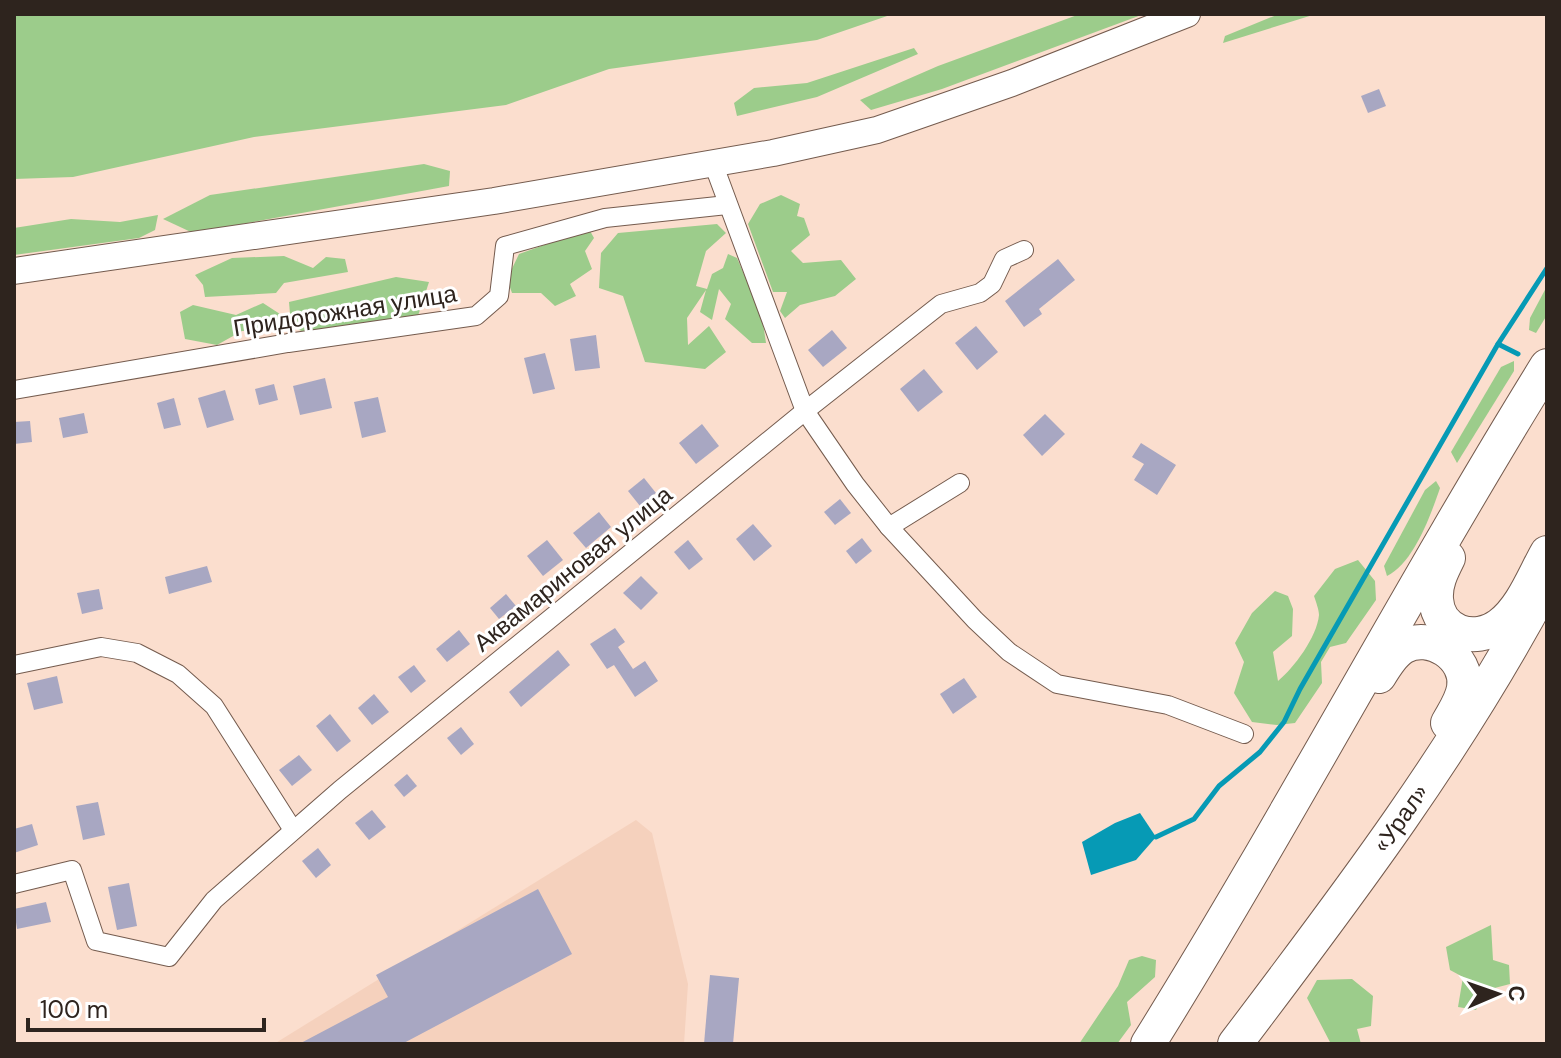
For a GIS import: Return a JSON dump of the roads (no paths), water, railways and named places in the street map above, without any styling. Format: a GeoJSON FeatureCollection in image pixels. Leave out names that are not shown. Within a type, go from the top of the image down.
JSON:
{"type":"FeatureCollection","features":[{"type":"Feature","properties":{"kind":"highway"},"geometry":{"type":"LineString","coordinates":[[1148,1044],[1271,841],[1449,529],[1547,366]]}},
{"type":"Feature","properties":{"kind":"highway"},"geometry":{"type":"LineString","coordinates":[[1507,431],[1486,487],[1439,576],[1436,603],[1441,617],[1469,636],[1489,632],[1503,623],[1518,605],[1547,553]]}},
{"type":"Feature","properties":{"kind":"highway","name":"«Урал»"},"geometry":{"type":"LineString","coordinates":[[1235,1044],[1404,817],[1511,651],[1547,581]]}},
{"type":"Feature","properties":{"kind":"highway"},"geometry":{"type":"LineString","coordinates":[[1310,770],[1349,724],[1387,663],[1403,647],[1417,642],[1440,647],[1454,656],[1463,669],[1465,686],[1404,817]]}},
{"type":"Feature","properties":{"kind":"main road"},"geometry":{"type":"LineString","coordinates":[[14,271],[494,201],[773,153],[877,130],[1012,83],[1187,14]]}},
{"type":"Feature","properties":{"kind":"street"},"geometry":{"type":"LineString","coordinates":[[713,163],[805,411],[889,527],[1009,652],[1057,684],[1168,705],[1244,734]]}},
{"type":"Feature","properties":{"kind":"street","name":"Придорожная улица"},"geometry":{"type":"LineString","coordinates":[[14,390],[288,343],[476,316],[499,296],[505,246],[605,218],[727,205]]}},
{"type":"Feature","properties":{"kind":"street","name":"Аквамариновая улица"},"geometry":{"type":"LineString","coordinates":[[14,884],[72,870],[96,941],[169,957],[214,900],[293,830],[805,411],[941,304],[980,293],[992,284],[1004,259],[1024,250]]}},
{"type":"Feature","properties":{"kind":"street"},"geometry":{"type":"LineString","coordinates":[[889,527],[960,483]]}},
{"type":"Feature","properties":{"kind":"street"},"geometry":{"type":"LineString","coordinates":[[14,665],[101,647],[137,653],[178,674],[214,706],[293,830]]}},
{"type":"Feature","properties":{"kind":"water"},"geometry":{"type":"Polygon","coordinates":[[[1140,813],[1156,837],[1136,860],[1091,875],[1082,842],[1140,813]]]}},
{"type":"Feature","properties":{"kind":"waterway"},"geometry":{"type":"LineString","coordinates":[[1518,354],[1498,344],[1547,268]]}},
{"type":"Feature","properties":{"kind":"waterway"},"geometry":{"type":"LineString","coordinates":[[1156,837],[1194,819],[1219,786],[1260,752],[1284,722],[1498,344]]}}]}
